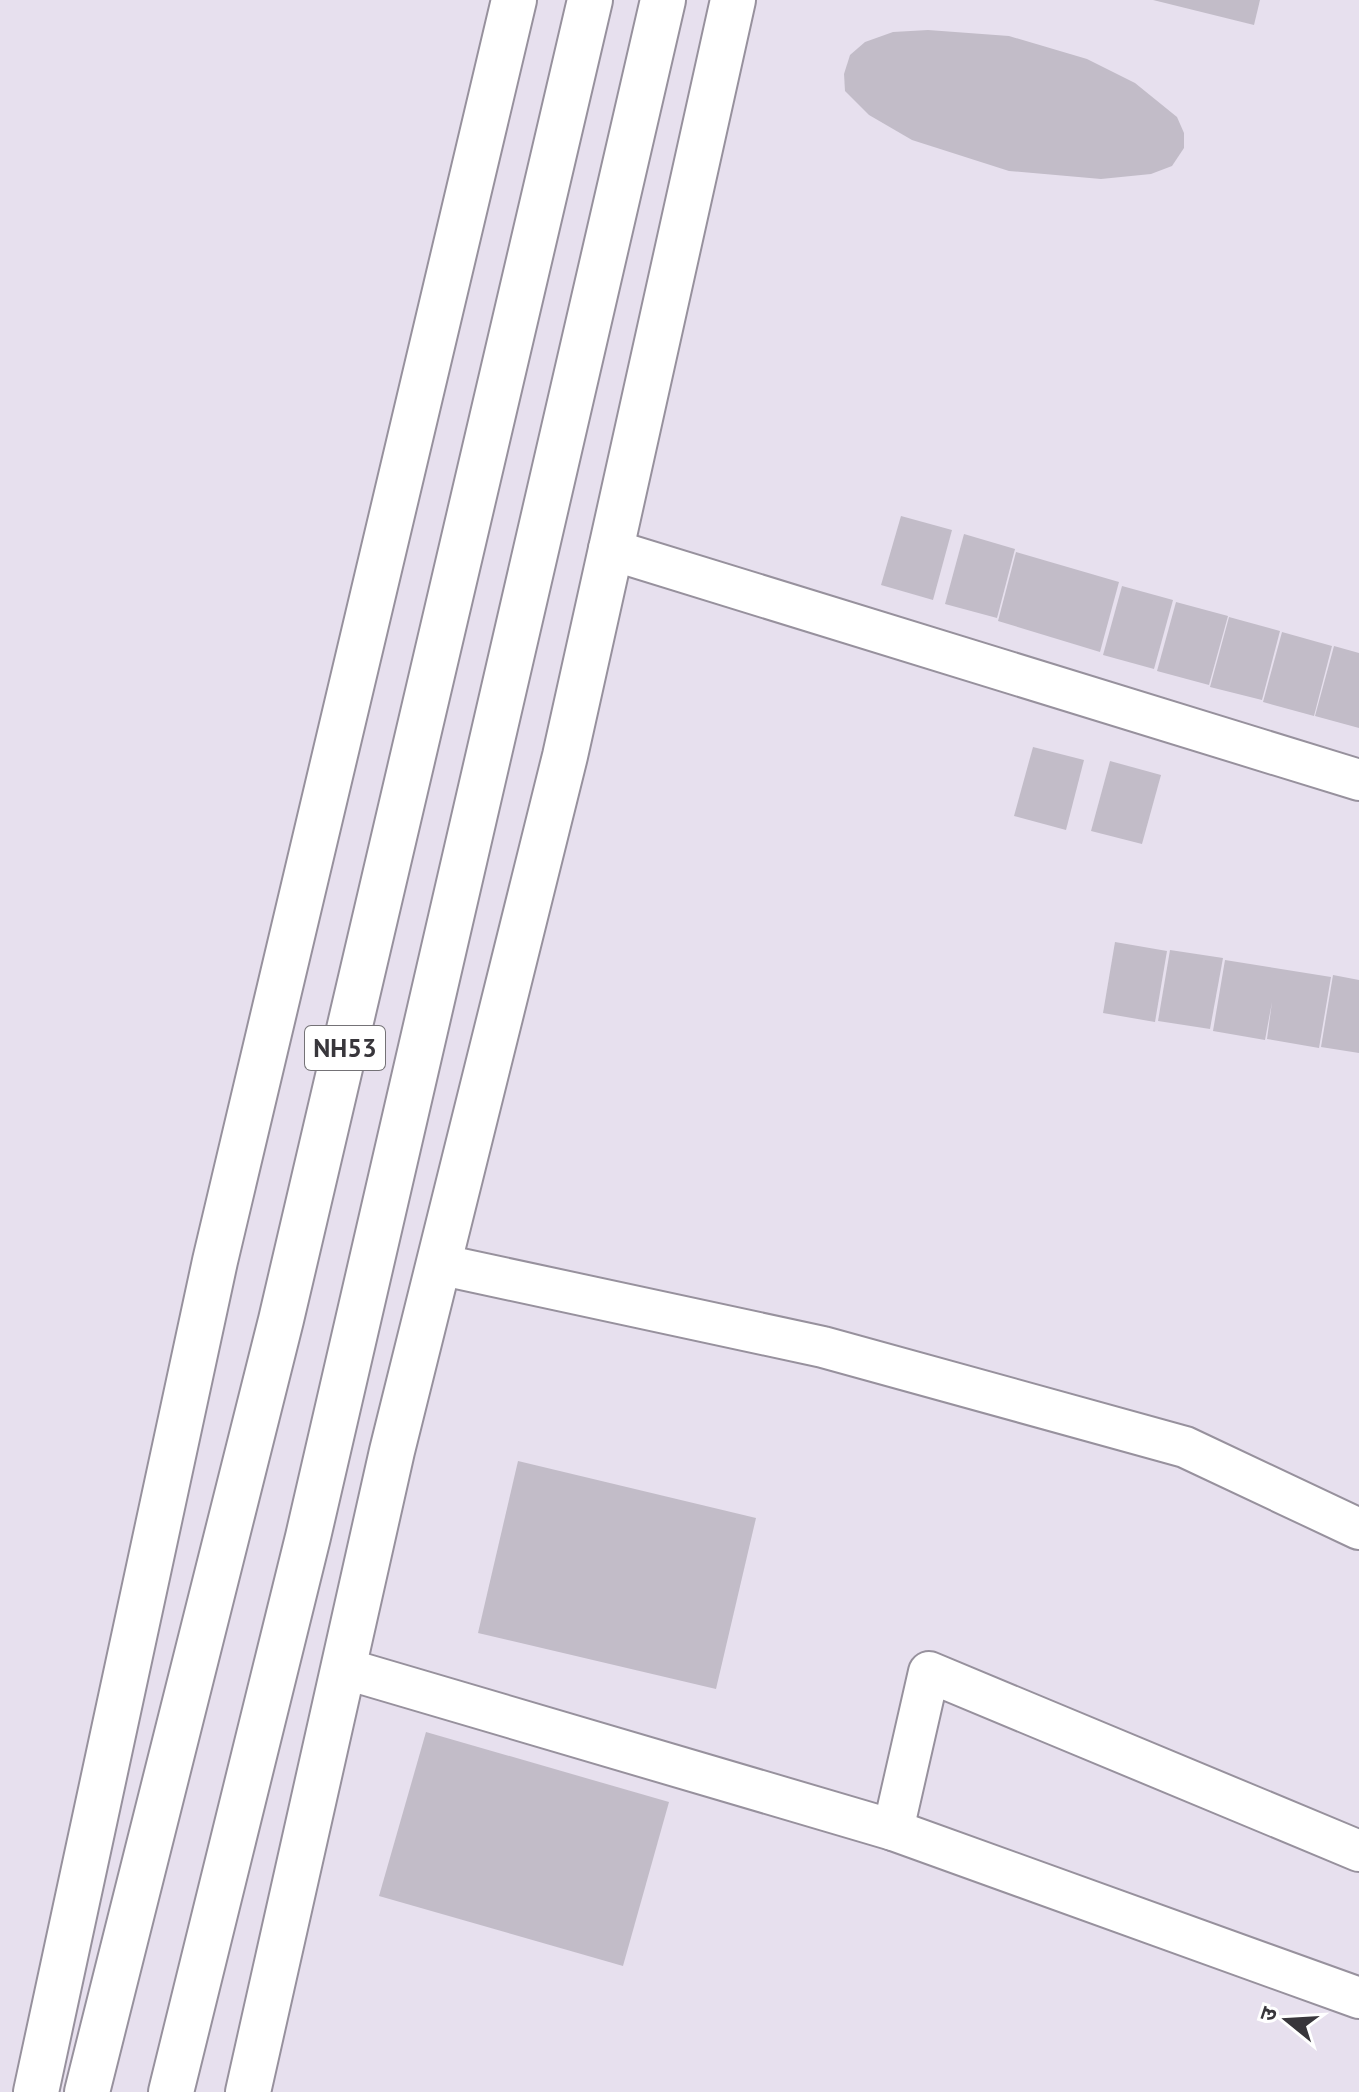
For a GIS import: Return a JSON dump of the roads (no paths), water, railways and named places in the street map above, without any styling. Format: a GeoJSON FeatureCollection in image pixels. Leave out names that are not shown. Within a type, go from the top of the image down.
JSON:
{"type":"FeatureCollection","features":[{"type":"Feature","properties":{"kind":"main road"},"geometry":{"type":"LineString","coordinates":[[36,2092],[215,1261],[514,0]]}},
{"type":"Feature","properties":{"kind":"main road","name":"NH53"},"geometry":{"type":"LineString","coordinates":[[87,2092],[281,1320],[590,0]]}},
{"type":"Feature","properties":{"kind":"main road","name":"NH53"},"geometry":{"type":"LineString","coordinates":[[171,2092],[308,1537],[663,0]]}},
{"type":"Feature","properties":{"kind":"main road"},"geometry":{"type":"LineString","coordinates":[[248,2092],[438,1264],[565,756],[733,0]]}},
{"type":"Feature","properties":{"kind":"street"},"geometry":{"type":"LineString","coordinates":[[609,549],[1359,780]]}},
{"type":"Feature","properties":{"kind":"street"},"geometry":{"type":"LineString","coordinates":[[438,1264],[823,1347],[1185,1447],[1359,1529]]}},
{"type":"Feature","properties":{"kind":"street"},"geometry":{"type":"LineString","coordinates":[[343,1668],[893,1830],[1359,1998]]}},
{"type":"Feature","properties":{"kind":"street"},"geometry":{"type":"LineString","coordinates":[[893,1830],[929,1672],[1359,1851]]}}]}
